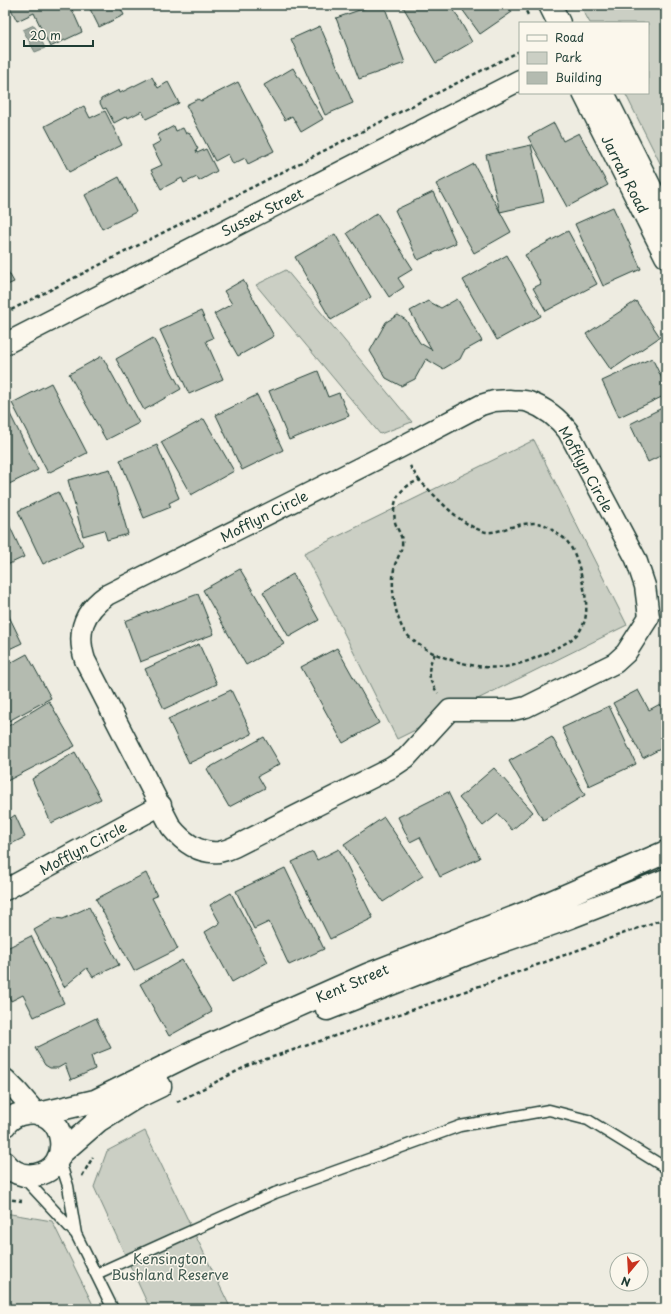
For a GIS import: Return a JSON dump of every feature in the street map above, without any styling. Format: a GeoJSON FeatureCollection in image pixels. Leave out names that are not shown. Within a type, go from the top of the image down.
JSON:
{"type":"FeatureCollection","features":[{"type":"Feature","properties":{"kind":"main road"},"geometry":{"type":"LineString","coordinates":[[550,5],[558,22]]}},
{"type":"Feature","properties":{"kind":"main road","name":"Jarrah Road"},"geometry":{"type":"LineString","coordinates":[[585,94],[666,256]]}},
{"type":"Feature","properties":{"kind":"main road","name":"Jarrah Road"},"geometry":{"type":"LineString","coordinates":[[604,94],[666,219]]}},
{"type":"Feature","properties":{"kind":"main road","name":"Kent Street"},"geometry":{"type":"LineString","coordinates":[[5,1125],[10,1119],[20,1114],[30,1112],[37,1113],[95,1100],[194,1052],[367,975],[528,912],[666,852]]}},
{"type":"Feature","properties":{"kind":"main road","name":"Kent Street"},"geometry":{"type":"LineString","coordinates":[[12,1171],[31,1176],[43,1173],[52,1167],[60,1156],[98,1121],[135,1098],[222,1056],[349,1000],[474,951],[560,921],[666,880]]}},
{"type":"Feature","properties":{"kind":"main road"},"geometry":{"type":"LineString","coordinates":[[37,1113],[51,1120],[59,1131],[62,1140],[60,1156]]}},
{"type":"Feature","properties":{"kind":"street","name":"Sussex Street"},"geometry":{"type":"LineString","coordinates":[[5,344],[519,81]]}},
{"type":"Feature","properties":{"kind":"street","name":"Mofflyn Circle"},"geometry":{"type":"LineString","coordinates":[[510,400],[528,402],[558,419],[568,431],[636,559],[645,586],[649,617],[626,653],[615,663],[526,707],[513,710],[450,710],[406,758],[391,768],[234,847],[219,852],[203,850],[191,846],[180,838],[171,827],[85,660],[81,638],[83,625],[88,613],[96,603],[107,595],[481,405],[494,401],[510,400]]}},
{"type":"Feature","properties":{"kind":"street","name":"Mofflyn Circle"},"geometry":{"type":"LineString","coordinates":[[5,890],[161,805]]}},
{"type":"Feature","properties":{"kind":"street"},"geometry":{"type":"LineString","coordinates":[[5,1079],[37,1113]]}},
{"type":"Feature","properties":{"kind":"lane"},"geometry":{"type":"LineString","coordinates":[[96,1274],[275,1193],[460,1126],[549,1110],[588,1120],[666,1168]]}},
{"type":"Feature","properties":{"kind":"lane"},"geometry":{"type":"LineString","coordinates":[[60,1156],[68,1186],[76,1234]]}},
{"type":"Feature","properties":{"kind":"lane"},"geometry":{"type":"LineString","coordinates":[[12,1171],[41,1197],[76,1234],[114,1309]]}},
{"type":"Feature","properties":{"kind":"path"},"geometry":{"type":"LineString","coordinates":[[5,313],[519,52]]}},
{"type":"Feature","properties":{"kind":"path"},"geometry":{"type":"LineString","coordinates":[[399,448],[419,480],[461,520],[488,532],[529,523],[545,525],[565,539],[573,551],[585,593],[586,613],[582,628],[569,641],[541,657],[524,663],[504,667],[479,666],[435,654],[407,635],[396,610],[393,595],[394,568],[403,540],[395,524],[394,506],[399,493],[408,485],[419,480]]}},
{"type":"Feature","properties":{"kind":"path"},"geometry":{"type":"LineString","coordinates":[[435,654],[431,660],[429,668],[430,678],[434,688],[450,710]]}},
{"type":"Feature","properties":{"kind":"path"},"geometry":{"type":"LineString","coordinates":[[172,1105],[249,1065],[449,997],[666,918]]}},
{"type":"Feature","properties":{"kind":"path"},"geometry":{"type":"LineString","coordinates":[[68,1186],[79,1181],[94,1155]]}},
{"type":"Feature","properties":{"kind":"path"},"geometry":{"type":"LineString","coordinates":[[5,1199],[26,1202],[41,1197]]}},
{"type":"Feature","properties":{"kind":"green space"},"geometry":{"type":"Polygon","coordinates":[[[580,5],[666,5],[666,175],[626,94],[649,94],[649,22],[589,22],[580,5]]]}},
{"type":"Feature","properties":{"kind":"green space"},"geometry":{"type":"Polygon","coordinates":[[[286,270],[412,422],[380,434],[256,285],[286,270]]]}},
{"type":"Feature","properties":{"kind":"green space"},"geometry":{"type":"Polygon","coordinates":[[[534,440],[627,625],[397,739],[304,553],[534,440]]]}},
{"type":"Feature","properties":{"kind":"green space","name":"Kensington Bushland Reserve"},"geometry":{"type":"Polygon","coordinates":[[[145,1131],[231,1309],[150,1309],[94,1187],[107,1151],[145,1131]]]}},
{"type":"Feature","properties":{"kind":"green space"},"geometry":{"type":"Polygon","coordinates":[[[5,1213],[52,1221],[95,1309],[5,1309],[5,1213]]]}},
{"type":"Feature","properties":{"kind":"shaded area"},"geometry":{"type":"Polygon","coordinates":[[[34,25],[45,48],[35,52],[23,30],[34,25]]]}},
{"type":"Feature","properties":{"kind":"building"},"geometry":{"type":"Polygon","coordinates":[[[9,5],[70,5],[82,32],[50,47],[34,13],[17,21],[9,5]]]}},
{"type":"Feature","properties":{"kind":"building"},"geometry":{"type":"Polygon","coordinates":[[[88,5],[119,5],[124,15],[99,27],[88,5]]]}},
{"type":"Feature","properties":{"kind":"building"},"geometry":{"type":"Polygon","coordinates":[[[374,5],[384,5],[405,63],[359,79],[336,18],[374,5]]]}},
{"type":"Feature","properties":{"kind":"building"},"geometry":{"type":"Polygon","coordinates":[[[402,5],[451,5],[472,42],[436,63],[402,5]]]}},
{"type":"Feature","properties":{"kind":"building"},"geometry":{"type":"Polygon","coordinates":[[[459,5],[507,5],[512,12],[480,34],[459,5]]]}},
{"type":"Feature","properties":{"kind":"building"},"geometry":{"type":"Polygon","coordinates":[[[320,26],[353,103],[325,115],[291,39],[320,26]]]}},
{"type":"Feature","properties":{"kind":"building"},"geometry":{"type":"Polygon","coordinates":[[[293,68],[323,119],[301,132],[292,116],[285,120],[264,85],[293,68]]]}},
{"type":"Feature","properties":{"kind":"building"},"geometry":{"type":"Polygon","coordinates":[[[152,77],[158,88],[168,82],[179,103],[146,119],[142,111],[128,118],[127,116],[114,123],[106,108],[103,109],[100,103],[101,99],[119,90],[120,93],[152,77]]]}},
{"type":"Feature","properties":{"kind":"building"},"geometry":{"type":"Polygon","coordinates":[[[238,82],[274,151],[248,164],[245,158],[233,164],[228,154],[215,161],[186,105],[198,99],[201,101],[238,82]]]}},
{"type":"Feature","properties":{"kind":"building"},"geometry":{"type":"Polygon","coordinates":[[[84,106],[90,118],[105,111],[122,145],[69,172],[45,126],[84,106]]]}},
{"type":"Feature","properties":{"kind":"building"},"geometry":{"type":"Polygon","coordinates":[[[554,123],[563,141],[579,133],[608,185],[567,207],[528,137],[554,123]]]}},
{"type":"Feature","properties":{"kind":"building"},"geometry":{"type":"Polygon","coordinates":[[[174,126],[176,131],[183,128],[186,134],[189,132],[198,149],[196,150],[197,153],[206,149],[217,171],[199,181],[197,177],[184,183],[182,178],[161,189],[151,170],[162,165],[152,146],[161,141],[157,135],[174,126]]]}},
{"type":"Feature","properties":{"kind":"building"},"geometry":{"type":"Polygon","coordinates":[[[531,145],[544,202],[500,212],[486,155],[531,145]]]}},
{"type":"Feature","properties":{"kind":"building"},"geometry":{"type":"Polygon","coordinates":[[[474,164],[511,232],[474,253],[436,184],[474,164]]]}},
{"type":"Feature","properties":{"kind":"building"},"geometry":{"type":"Polygon","coordinates":[[[119,177],[136,212],[102,229],[85,195],[119,177]]]}},
{"type":"Feature","properties":{"kind":"building"},"geometry":{"type":"Polygon","coordinates":[[[433,192],[456,243],[418,260],[395,210],[433,192]]]}},
{"type":"Feature","properties":{"kind":"building"},"geometry":{"type":"Polygon","coordinates":[[[613,207],[641,269],[603,286],[575,224],[613,207]]]}},
{"type":"Feature","properties":{"kind":"building"},"geometry":{"type":"Polygon","coordinates":[[[377,213],[413,269],[398,278],[404,287],[389,297],[347,233],[377,213]]]}},
{"type":"Feature","properties":{"kind":"building"},"geometry":{"type":"Polygon","coordinates":[[[568,231],[597,284],[546,311],[533,288],[541,284],[525,255],[568,231]]]}},
{"type":"Feature","properties":{"kind":"building"},"geometry":{"type":"Polygon","coordinates":[[[335,234],[371,297],[331,320],[295,257],[335,234]]]}},
{"type":"Feature","properties":{"kind":"building"},"geometry":{"type":"Polygon","coordinates":[[[507,255],[541,316],[497,340],[463,280],[507,255]]]}},
{"type":"Feature","properties":{"kind":"building"},"geometry":{"type":"Polygon","coordinates":[[[5,266],[14,282],[5,286],[5,266]]]}},
{"type":"Feature","properties":{"kind":"building"},"geometry":{"type":"Polygon","coordinates":[[[243,280],[274,336],[238,356],[214,314],[232,304],[224,291],[243,280]]]}},
{"type":"Feature","properties":{"kind":"building"},"geometry":{"type":"Polygon","coordinates":[[[457,299],[482,341],[464,351],[460,359],[443,369],[426,359],[415,379],[401,386],[386,378],[370,351],[386,322],[398,315],[406,320],[420,343],[432,350],[410,311],[428,301],[441,308],[457,299]]]}},
{"type":"Feature","properties":{"kind":"building"},"geometry":{"type":"Polygon","coordinates":[[[636,301],[660,337],[611,370],[586,334],[636,301]]]}},
{"type":"Feature","properties":{"kind":"building"},"geometry":{"type":"Polygon","coordinates":[[[201,311],[213,338],[206,341],[223,379],[189,394],[160,330],[201,311]]]}},
{"type":"Feature","properties":{"kind":"building"},"geometry":{"type":"Polygon","coordinates":[[[153,338],[181,389],[144,410],[116,359],[153,338]]]}},
{"type":"Feature","properties":{"kind":"building"},"geometry":{"type":"Polygon","coordinates":[[[102,356],[139,423],[106,440],[69,374],[102,356]]]}},
{"type":"Feature","properties":{"kind":"building"},"geometry":{"type":"Polygon","coordinates":[[[652,358],[666,387],[666,395],[619,417],[602,381],[652,358]]]}},
{"type":"Feature","properties":{"kind":"building"},"geometry":{"type":"Polygon","coordinates":[[[318,371],[328,397],[339,393],[349,416],[289,440],[269,391],[318,371]]]}},
{"type":"Feature","properties":{"kind":"building"},"geometry":{"type":"Polygon","coordinates":[[[51,383],[87,453],[48,473],[12,403],[51,383]]]}},
{"type":"Feature","properties":{"kind":"building"},"geometry":{"type":"Polygon","coordinates":[[[257,395],[283,450],[242,470],[216,415],[257,395]]]}},
{"type":"Feature","properties":{"kind":"building"},"geometry":{"type":"Polygon","coordinates":[[[6,406],[38,470],[5,486],[5,407],[6,406]]]}},
{"type":"Feature","properties":{"kind":"building"},"geometry":{"type":"Polygon","coordinates":[[[666,406],[666,453],[648,462],[630,424],[666,406]]]}},
{"type":"Feature","properties":{"kind":"building"},"geometry":{"type":"Polygon","coordinates":[[[204,419],[234,471],[191,495],[161,442],[204,419]]]}},
{"type":"Feature","properties":{"kind":"building"},"geometry":{"type":"Polygon","coordinates":[[[157,445],[179,498],[169,503],[171,507],[144,518],[120,460],[157,445]]]}},
{"type":"Feature","properties":{"kind":"building"},"geometry":{"type":"Polygon","coordinates":[[[110,469],[128,534],[107,540],[104,530],[83,536],[68,480],[110,469]]]}},
{"type":"Feature","properties":{"kind":"building"},"geometry":{"type":"Polygon","coordinates":[[[58,492],[83,545],[43,564],[18,511],[58,492]]]}},
{"type":"Feature","properties":{"kind":"building"},"geometry":{"type":"Polygon","coordinates":[[[5,516],[24,557],[5,566],[5,516]]]}},
{"type":"Feature","properties":{"kind":"building"},"geometry":{"type":"Polygon","coordinates":[[[240,569],[284,644],[246,665],[203,590],[240,569]]]}},
{"type":"Feature","properties":{"kind":"building"},"geometry":{"type":"Polygon","coordinates":[[[293,574],[319,620],[289,637],[263,592],[293,574]]]}},
{"type":"Feature","properties":{"kind":"building"},"geometry":{"type":"Polygon","coordinates":[[[198,594],[214,634],[140,662],[125,621],[198,594]]]}},
{"type":"Feature","properties":{"kind":"building"},"geometry":{"type":"Polygon","coordinates":[[[5,608],[22,643],[5,651],[5,608]]]}},
{"type":"Feature","properties":{"kind":"building"},"geometry":{"type":"Polygon","coordinates":[[[199,644],[217,684],[164,709],[145,669],[199,644]]]}},
{"type":"Feature","properties":{"kind":"building"},"geometry":{"type":"Polygon","coordinates":[[[337,648],[379,723],[343,743],[301,667],[337,648]]]}},
{"type":"Feature","properties":{"kind":"building"},"geometry":{"type":"Polygon","coordinates":[[[27,654],[51,698],[5,723],[5,666],[27,654]]]}},
{"type":"Feature","properties":{"kind":"building"},"geometry":{"type":"Polygon","coordinates":[[[231,690],[252,734],[189,763],[168,719],[231,690]]]}},
{"type":"Feature","properties":{"kind":"building"},"geometry":{"type":"Polygon","coordinates":[[[638,690],[649,710],[660,704],[666,716],[666,746],[643,758],[613,703],[638,690]]]}},
{"type":"Feature","properties":{"kind":"building"},"geometry":{"type":"Polygon","coordinates":[[[49,701],[75,746],[5,782],[5,728],[49,701]]]}},
{"type":"Feature","properties":{"kind":"building"},"geometry":{"type":"Polygon","coordinates":[[[609,706],[636,764],[589,786],[562,728],[609,706]]]}},
{"type":"Feature","properties":{"kind":"building"},"geometry":{"type":"Polygon","coordinates":[[[264,737],[280,764],[258,776],[265,788],[229,807],[207,769],[264,737]]]}},
{"type":"Feature","properties":{"kind":"building"},"geometry":{"type":"Polygon","coordinates":[[[552,737],[585,795],[543,820],[509,761],[552,737]]]}},
{"type":"Feature","properties":{"kind":"building"},"geometry":{"type":"Polygon","coordinates":[[[75,752],[101,799],[51,823],[32,779],[75,752]]]}},
{"type":"Feature","properties":{"kind":"building"},"geometry":{"type":"Polygon","coordinates":[[[494,768],[533,812],[512,830],[498,814],[483,826],[459,798],[494,768]]]}},
{"type":"Feature","properties":{"kind":"building"},"geometry":{"type":"Polygon","coordinates":[[[448,792],[480,858],[440,877],[420,837],[410,842],[398,817],[448,792]]]}},
{"type":"Feature","properties":{"kind":"building"},"geometry":{"type":"Polygon","coordinates":[[[15,815],[25,837],[5,847],[5,822],[15,815]]]}},
{"type":"Feature","properties":{"kind":"building"},"geometry":{"type":"Polygon","coordinates":[[[384,817],[423,876],[383,902],[344,844],[384,817]]]}},
{"type":"Feature","properties":{"kind":"building"},"geometry":{"type":"Polygon","coordinates":[[[339,849],[373,918],[330,939],[292,862],[313,852],[317,860],[339,849]]]}},
{"type":"Feature","properties":{"kind":"building"},"geometry":{"type":"Polygon","coordinates":[[[285,868],[324,949],[289,965],[269,922],[254,929],[236,891],[285,868]]]}},
{"type":"Feature","properties":{"kind":"building"},"geometry":{"type":"Polygon","coordinates":[[[146,873],[157,896],[152,898],[178,949],[134,971],[96,899],[146,873]]]}},
{"type":"Feature","properties":{"kind":"building"},"geometry":{"type":"Polygon","coordinates":[[[231,893],[268,962],[232,982],[205,932],[220,923],[210,905],[231,893]]]}},
{"type":"Feature","properties":{"kind":"building"},"geometry":{"type":"Polygon","coordinates":[[[89,907],[119,965],[93,977],[87,968],[64,987],[34,930],[55,918],[63,919],[89,907]]]}},
{"type":"Feature","properties":{"kind":"building"},"geometry":{"type":"Polygon","coordinates":[[[31,936],[64,1003],[34,1017],[23,995],[11,1001],[5,988],[5,949],[31,936]]]}},
{"type":"Feature","properties":{"kind":"building"},"geometry":{"type":"Polygon","coordinates":[[[182,960],[212,1012],[169,1036],[140,984],[182,960]]]}},
{"type":"Feature","properties":{"kind":"building"},"geometry":{"type":"Polygon","coordinates":[[[96,1018],[111,1048],[91,1056],[95,1069],[71,1080],[65,1064],[58,1068],[50,1068],[45,1065],[35,1048],[96,1018]]]}}]}
